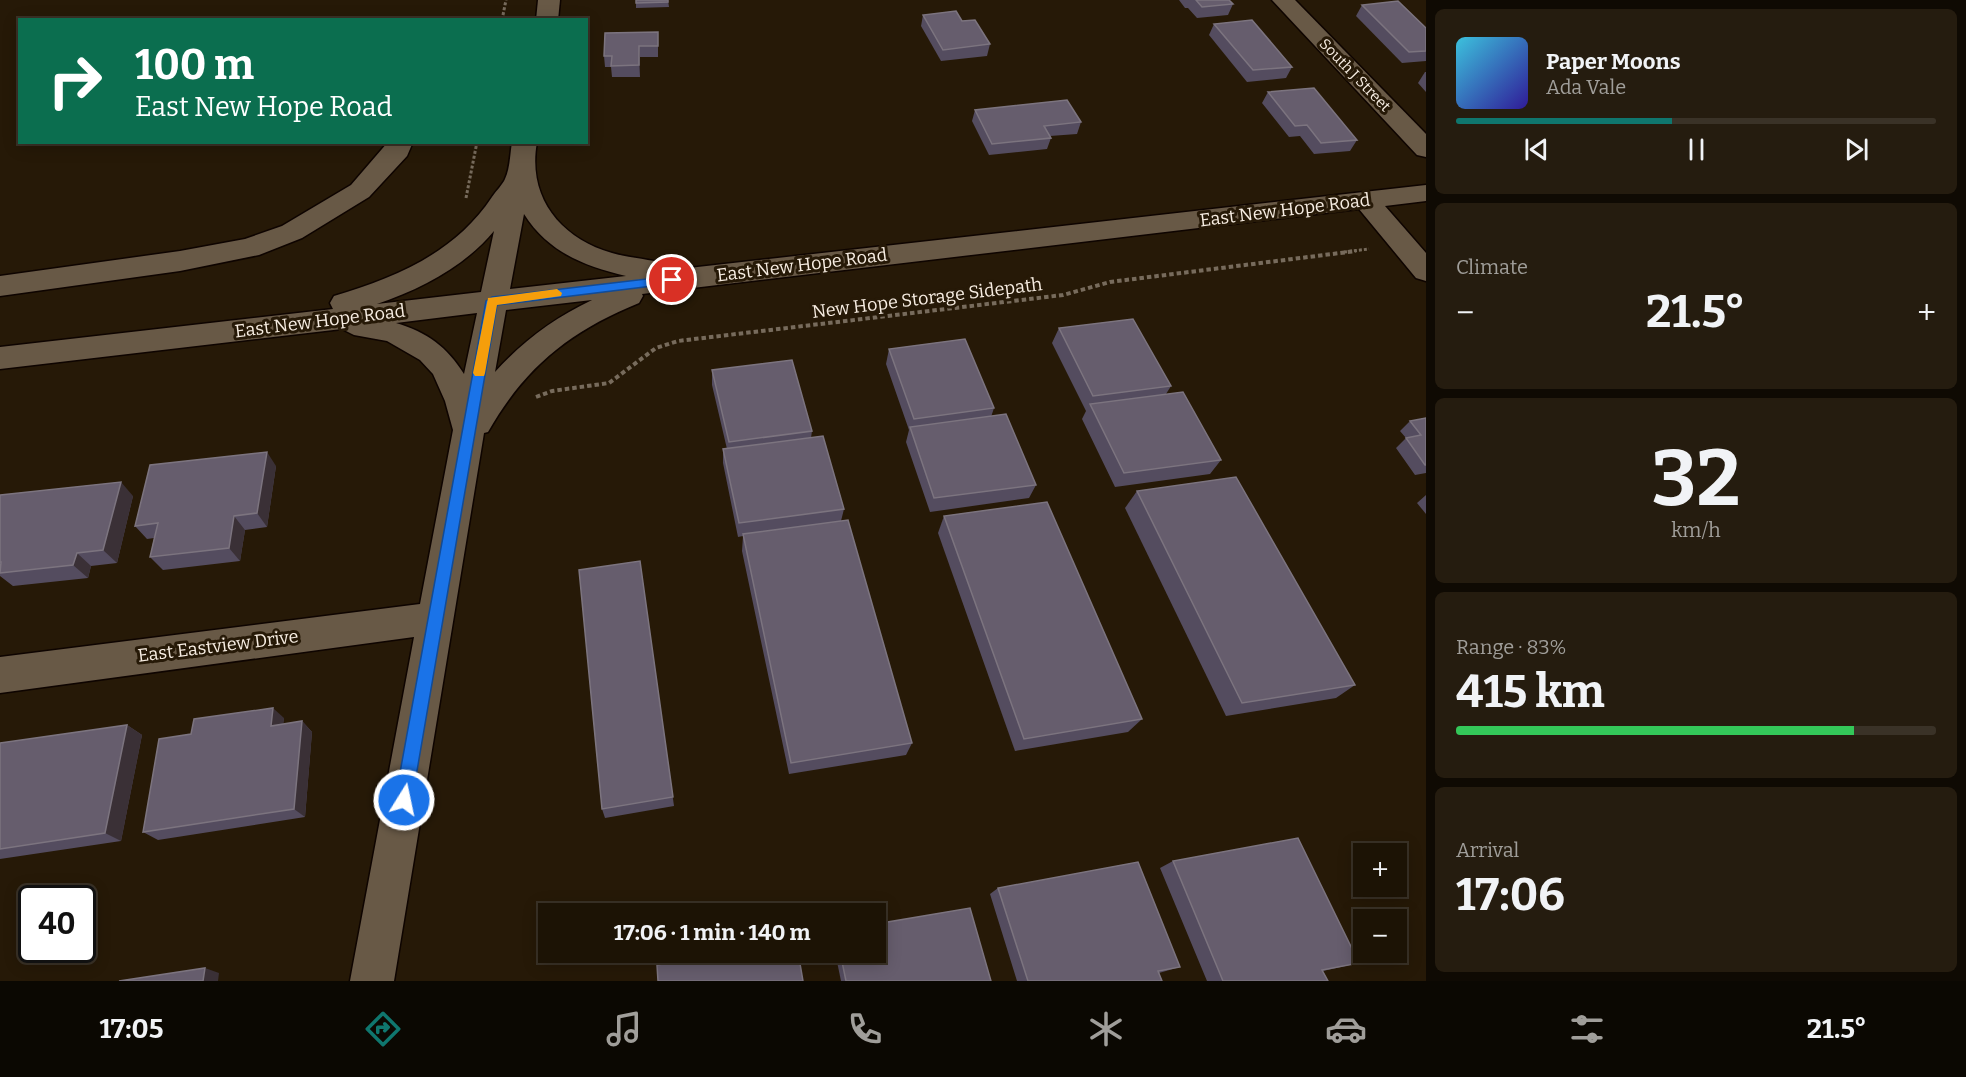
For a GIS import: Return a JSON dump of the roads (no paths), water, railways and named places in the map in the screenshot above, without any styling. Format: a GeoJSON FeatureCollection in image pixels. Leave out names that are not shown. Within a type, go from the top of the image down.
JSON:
{"type":"FeatureCollection","features":[{"type":"Feature","properties":{"kind":"street"},"geometry":{"type":"LineString","coordinates":[[546,18],[549,0]]}},
{"type":"Feature","properties":{"kind":"street","name":"South J Street"},"geometry":{"type":"LineString","coordinates":[[1283,0],[1426,149]]}},
{"type":"Feature","properties":{"kind":"street"},"geometry":{"type":"LineString","coordinates":[[0,286],[180,261],[249,248],[292,232],[360,191],[398,150],[400,144]]}},
{"type":"Feature","properties":{"kind":"street"},"geometry":{"type":"LineString","coordinates":[[523,149],[525,181],[532,203],[544,225],[566,245],[597,259],[632,268],[718,275]]}},
{"type":"Feature","properties":{"kind":"street"},"geometry":{"type":"LineString","coordinates":[[372,981],[492,301],[523,149]]}},
{"type":"Feature","properties":{"kind":"street"},"geometry":{"type":"LineString","coordinates":[[195,335],[349,302],[383,291],[433,269],[469,241],[499,208],[510,190],[523,149]]}},
{"type":"Feature","properties":{"kind":"street","name":"East New Hope Road"},"geometry":{"type":"LineString","coordinates":[[0,358],[1426,193]]}},
{"type":"Feature","properties":{"kind":"street"},"geometry":{"type":"LineString","coordinates":[[1366,201],[1426,271]]}},
{"type":"Feature","properties":{"kind":"street"},"geometry":{"type":"LineString","coordinates":[[466,446],[490,400],[503,381],[538,346],[562,328],[585,314],[632,295],[718,275]]}},
{"type":"Feature","properties":{"kind":"street"},"geometry":{"type":"LineString","coordinates":[[302,323],[344,323],[385,330],[419,344],[434,355],[446,367],[459,391],[463,405],[466,446]]}},
{"type":"Feature","properties":{"kind":"street","name":"East Eastview Drive"},"geometry":{"type":"LineString","coordinates":[[0,675],[436,618]]}}]}
